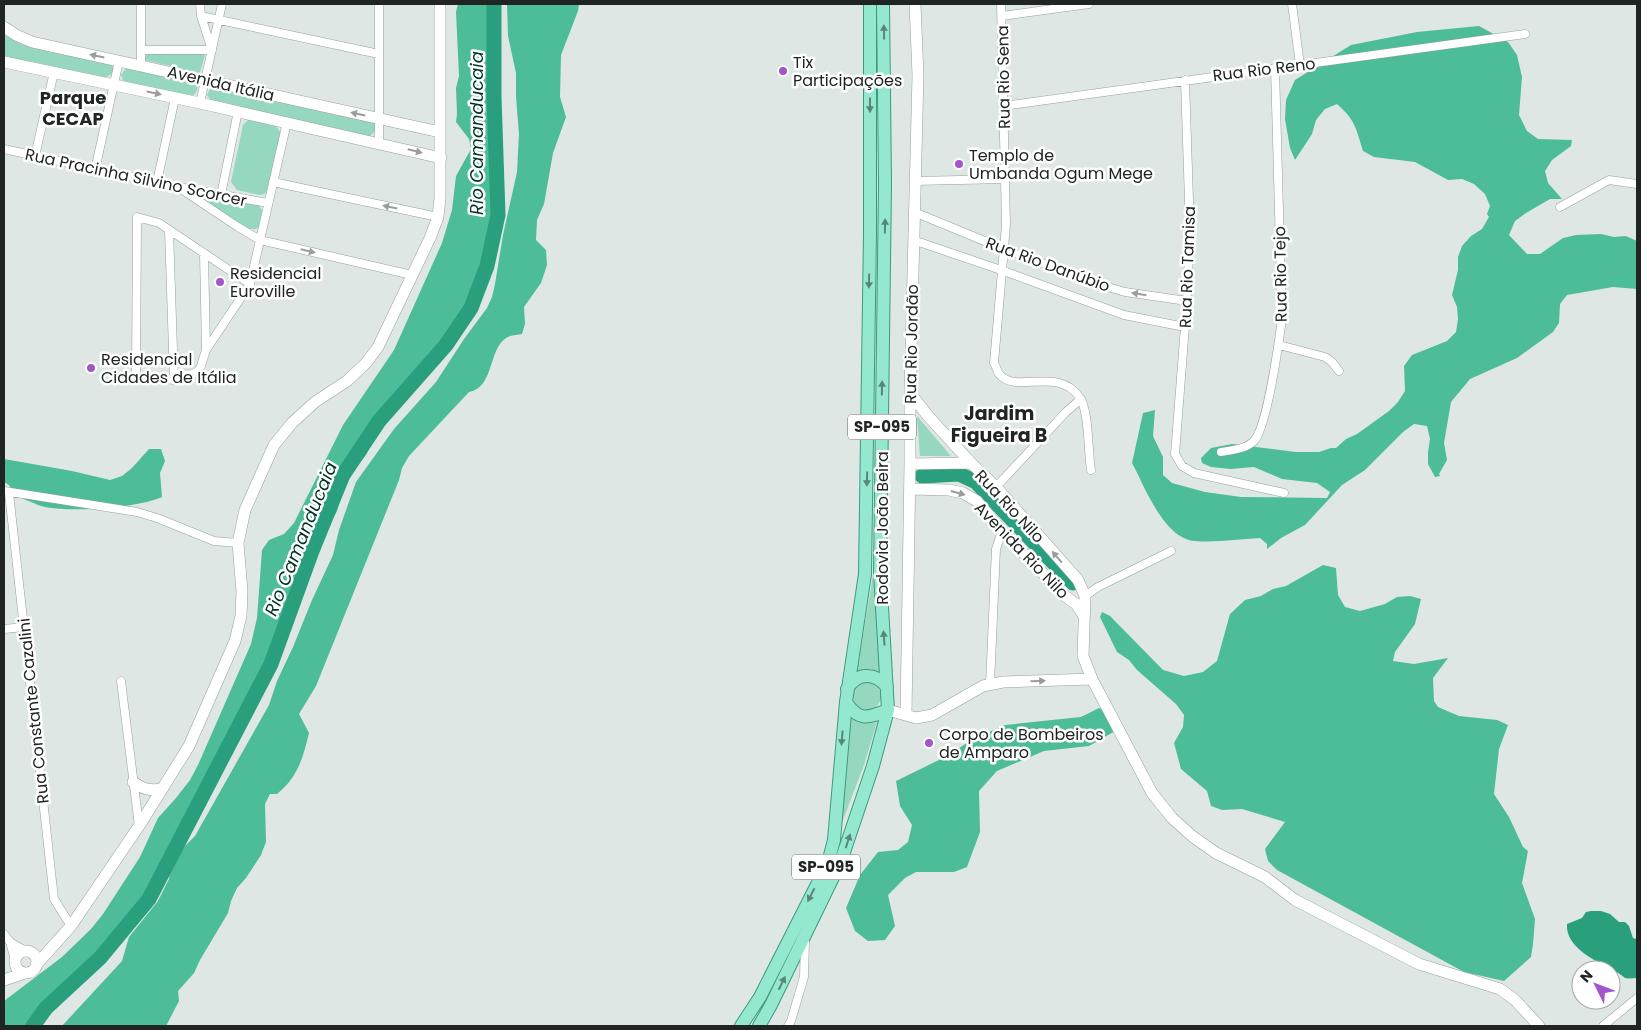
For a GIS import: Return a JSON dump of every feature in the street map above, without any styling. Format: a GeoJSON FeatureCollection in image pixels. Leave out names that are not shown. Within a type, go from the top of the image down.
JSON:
{"type":"FeatureCollection","features":[{"type":"Feature","properties":{"kind":"main road","name":"Rodovia João Beira"},"geometry":{"type":"LineString","coordinates":[[741,1026],[760,997],[828,863],[834,840],[846,696],[865,574],[870,233],[870,4]]}},
{"type":"Feature","properties":{"kind":"main road","name":"Rodovia João Beira"},"geometry":{"type":"LineString","coordinates":[[759,1026],[842,860],[873,766],[888,710],[880,573],[885,184],[883,4]]}},
{"type":"Feature","properties":{"kind":"main road"},"geometry":{"type":"LineString","coordinates":[[888,687],[875,676],[866,675],[857,678],[850,684],[846,696],[856,714],[864,717],[872,717],[888,710]]}},
{"type":"Feature","properties":{"kind":"street"},"geometry":{"type":"LineString","coordinates":[[141,4],[141,66]]}},
{"type":"Feature","properties":{"kind":"street"},"geometry":{"type":"LineString","coordinates":[[200,4],[200,16],[212,50]]}},
{"type":"Feature","properties":{"kind":"street"},"geometry":{"type":"LineString","coordinates":[[200,103],[222,4]]}},
{"type":"Feature","properties":{"kind":"street"},"geometry":{"type":"LineString","coordinates":[[379,143],[380,4]]}},
{"type":"Feature","properties":{"kind":"street"},"geometry":{"type":"LineString","coordinates":[[4,980],[32,971],[71,926],[139,826],[189,746],[235,641],[242,608],[238,543],[245,510],[274,445],[315,402],[347,381],[366,363],[378,346],[438,218],[441,158],[440,4]]}},
{"type":"Feature","properties":{"kind":"street","name":"Rua Rio Jordão"},"geometry":{"type":"LineString","coordinates":[[906,714],[910,393],[918,75],[915,4]]}},
{"type":"Feature","properties":{"kind":"street","name":"Rua Rio Sena"},"geometry":{"type":"LineString","coordinates":[[1001,4],[1006,225],[994,363],[1000,374],[1008,380],[1019,382],[1048,380],[1061,383],[1071,388],[1081,399]]}},
{"type":"Feature","properties":{"kind":"street"},"geometry":{"type":"LineString","coordinates":[[1002,16],[1090,4]]}},
{"type":"Feature","properties":{"kind":"street"},"geometry":{"type":"LineString","coordinates":[[1292,4],[1300,65]]}},
{"type":"Feature","properties":{"kind":"street"},"geometry":{"type":"LineString","coordinates":[[200,16],[379,54]]}},
{"type":"Feature","properties":{"kind":"street","name":"Avenida Itália"},"geometry":{"type":"LineString","coordinates":[[4,27],[32,42],[440,132]]}},
{"type":"Feature","properties":{"kind":"street","name":"Rua Rio Reno"},"geometry":{"type":"LineString","coordinates":[[1003,106],[1525,34]]}},
{"type":"Feature","properties":{"kind":"street"},"geometry":{"type":"LineString","coordinates":[[141,50],[212,50]]}},
{"type":"Feature","properties":{"kind":"street"},"geometry":{"type":"LineString","coordinates":[[95,170],[119,61]]}},
{"type":"Feature","properties":{"kind":"street","name":"Avenida Itália"},"geometry":{"type":"LineString","coordinates":[[4,62],[238,111],[441,158]]}},
{"type":"Feature","properties":{"kind":"street","name":"Rua Rio Tejo"},"geometry":{"type":"LineString","coordinates":[[1221,452],[1253,443],[1259,435],[1279,345],[1282,319],[1275,68]]}},
{"type":"Feature","properties":{"kind":"street"},"geometry":{"type":"LineString","coordinates":[[35,156],[54,72]]}},
{"type":"Feature","properties":{"kind":"street","name":"Rua Rio Tamisa"},"geometry":{"type":"LineString","coordinates":[[1185,80],[1190,231],[1187,301],[1175,454],[1182,466],[1194,473],[1284,493]]}},
{"type":"Feature","properties":{"kind":"street"},"geometry":{"type":"LineString","coordinates":[[157,182],[175,98]]}},
{"type":"Feature","properties":{"kind":"street"},"geometry":{"type":"LineString","coordinates":[[221,194],[238,111]]}},
{"type":"Feature","properties":{"kind":"street"},"geometry":{"type":"LineString","coordinates":[[174,375],[193,374],[198,371],[206,350],[250,284],[287,122]]}},
{"type":"Feature","properties":{"kind":"street","name":"Rua Pracinha Silvino Scorcer"},"geometry":{"type":"LineString","coordinates":[[4,149],[95,170],[268,204]]}},
{"type":"Feature","properties":{"kind":"street"},"geometry":{"type":"LineString","coordinates":[[915,181],[1005,180]]}},
{"type":"Feature","properties":{"kind":"street"},"geometry":{"type":"LineString","coordinates":[[1560,207],[1609,180],[1637,184]]}},
{"type":"Feature","properties":{"kind":"street"},"geometry":{"type":"LineString","coordinates":[[273,182],[438,218]]}},
{"type":"Feature","properties":{"kind":"street"},"geometry":{"type":"LineString","coordinates":[[178,186],[260,240],[412,275]]}},
{"type":"Feature","properties":{"kind":"street","name":"Rua Rio Danúbio"},"geometry":{"type":"LineString","coordinates":[[914,212],[1004,249],[1117,290],[1187,301]]}},
{"type":"Feature","properties":{"kind":"street"},"geometry":{"type":"LineString","coordinates":[[169,230],[174,380],[136,376],[137,217],[159,223],[250,284]]}},
{"type":"Feature","properties":{"kind":"street","name":"Rua Rio Danúbio"},"geometry":{"type":"LineString","coordinates":[[913,240],[1124,315],[1185,327]]}},
{"type":"Feature","properties":{"kind":"street"},"geometry":{"type":"LineString","coordinates":[[204,254],[206,350]]}},
{"type":"Feature","properties":{"kind":"street"},"geometry":{"type":"LineString","coordinates":[[1279,345],[1325,357],[1332,362],[1338,371]]}},
{"type":"Feature","properties":{"kind":"street"},"geometry":{"type":"LineString","coordinates":[[910,393],[971,464]]}},
{"type":"Feature","properties":{"kind":"street"},"geometry":{"type":"LineString","coordinates":[[996,487],[1066,412],[1081,399],[1086,418],[1091,470]]}},
{"type":"Feature","properties":{"kind":"street","name":"Rua Rio Nilo"},"geometry":{"type":"LineString","coordinates":[[910,464],[971,464],[996,487],[1078,580],[1085,596]]}},
{"type":"Feature","properties":{"kind":"street","name":"Avenida Rio Nilo"},"geometry":{"type":"LineString","coordinates":[[910,490],[949,490],[963,493],[977,501],[1002,531],[1065,596],[1076,604],[1084,616]]}},
{"type":"Feature","properties":{"kind":"street"},"geometry":{"type":"LineString","coordinates":[[6,492],[137,512],[214,541],[238,543]]}},
{"type":"Feature","properties":{"kind":"street","name":"Rua Constante Cazalini"},"geometry":{"type":"LineString","coordinates":[[6,492],[24,626],[54,899],[71,926]]}},
{"type":"Feature","properties":{"kind":"street"},"geometry":{"type":"LineString","coordinates":[[990,684],[996,549],[1002,531]]}},
{"type":"Feature","properties":{"kind":"street"},"geometry":{"type":"LineString","coordinates":[[1076,604],[1098,587],[1171,550]]}},
{"type":"Feature","properties":{"kind":"street"},"geometry":{"type":"LineString","coordinates":[[1085,596],[1083,656],[1092,680],[1152,793],[1172,818],[1192,836],[1216,853],[1265,877],[1295,900],[1419,964],[1500,989],[1515,1000],[1539,1026]]}},
{"type":"Feature","properties":{"kind":"street"},"geometry":{"type":"LineString","coordinates":[[4,629],[24,626]]}},
{"type":"Feature","properties":{"kind":"street"},"geometry":{"type":"LineString","coordinates":[[888,710],[916,718],[932,715],[983,686],[990,684],[1092,680]]}},
{"type":"Feature","properties":{"kind":"street"},"geometry":{"type":"LineString","coordinates":[[121,681],[139,826]]}},
{"type":"Feature","properties":{"kind":"street"},"geometry":{"type":"LineString","coordinates":[[133,782],[141,788],[150,791],[162,789]]}},
{"type":"Feature","properties":{"kind":"street"},"geometry":{"type":"LineString","coordinates":[[788,1026],[792,1021],[804,978],[806,933]]}},
{"type":"Feature","properties":{"kind":"street"},"geometry":{"type":"LineString","coordinates":[[4,934],[10,942],[18,970],[25,973]]}},
{"type":"Feature","properties":{"kind":"street"},"geometry":{"type":"LineString","coordinates":[[10,942],[36,958],[36,965]]}},
{"type":"Feature","properties":{"kind":"street"},"geometry":{"type":"LineString","coordinates":[[4,975],[20,954],[52,949]]}},
{"type":"Feature","properties":{"kind":"street"},"geometry":{"type":"LineString","coordinates":[[1603,1026],[1637,998]]}},
{"type":"Feature","properties":{"kind":"shaded area"},"geometry":{"type":"Polygon","coordinates":[[[458,4],[490,4],[488,50],[495,125],[493,151],[498,176],[491,250],[481,275],[471,313],[431,363],[425,374],[382,420],[366,455],[350,475],[344,486],[337,511],[300,577],[288,627],[278,649],[271,674],[259,696],[243,716],[226,749],[204,782],[189,816],[181,827],[149,894],[131,912],[125,924],[52,999],[32,1026],[4,1026],[4,1001],[62,957],[91,929],[140,857],[158,818],[190,780],[251,644],[257,618],[262,550],[269,540],[284,534],[294,523],[343,425],[394,350],[442,243],[452,210],[456,176],[471,149],[469,139],[456,122],[456,88],[459,76],[456,12],[458,4]]]}},
{"type":"Feature","properties":{"kind":"shaded area"},"geometry":{"type":"Polygon","coordinates":[[[507,4],[579,4],[561,55],[560,97],[566,117],[553,153],[544,204],[537,220],[536,240],[546,250],[547,265],[541,283],[524,307],[525,324],[522,334],[510,336],[503,341],[494,356],[484,382],[478,389],[469,392],[409,456],[402,468],[399,480],[316,686],[299,714],[309,733],[299,766],[284,788],[277,794],[270,794],[265,804],[266,842],[261,855],[237,888],[228,913],[194,973],[178,991],[179,1001],[166,1026],[62,1026],[122,961],[129,937],[158,901],[169,879],[171,866],[176,855],[195,836],[269,705],[277,681],[333,555],[339,530],[356,482],[394,429],[436,382],[487,308],[492,297],[517,172],[519,134],[516,73],[508,36],[507,4]]]}},
{"type":"Feature","properties":{"kind":"shaded area"},"geometry":{"type":"Polygon","coordinates":[[[1479,26],[1508,42],[1517,55],[1522,77],[1519,115],[1527,131],[1538,139],[1572,140],[1571,146],[1552,160],[1545,171],[1548,183],[1562,199],[1550,199],[1526,213],[1515,221],[1509,235],[1527,254],[1540,254],[1563,238],[1576,235],[1626,236],[1637,241],[1637,289],[1613,287],[1567,295],[1560,304],[1559,323],[1553,332],[1517,358],[1470,379],[1451,402],[1444,443],[1447,460],[1439,474],[1440,476],[1435,477],[1428,464],[1430,439],[1427,426],[1414,424],[1403,432],[1365,470],[1342,485],[1305,525],[1281,538],[1267,549],[1267,544],[1260,538],[1211,542],[1184,538],[1165,522],[1149,498],[1132,463],[1143,413],[1155,410],[1153,436],[1163,457],[1163,475],[1172,483],[1205,492],[1241,497],[1327,498],[1330,492],[1317,483],[1282,479],[1254,467],[1231,469],[1211,467],[1202,463],[1201,458],[1211,448],[1232,444],[1296,452],[1319,452],[1336,448],[1346,439],[1357,434],[1389,411],[1398,402],[1405,391],[1404,366],[1412,355],[1447,341],[1456,332],[1457,307],[1452,295],[1458,270],[1458,257],[1462,246],[1471,236],[1482,229],[1489,217],[1487,214],[1490,206],[1485,194],[1474,184],[1462,179],[1448,180],[1415,162],[1374,157],[1363,151],[1354,125],[1348,115],[1337,104],[1325,109],[1316,120],[1312,134],[1295,160],[1290,148],[1285,119],[1286,100],[1295,80],[1351,45],[1417,32],[1479,26]]]}},
{"type":"Feature","properties":{"kind":"shaded area"},"geometry":{"type":"Polygon","coordinates":[[[4,35],[23,45],[106,61],[114,68],[113,73],[105,78],[4,57],[4,35]]]}},
{"type":"Feature","properties":{"kind":"shaded area"},"geometry":{"type":"Polygon","coordinates":[[[147,52],[205,54],[200,73],[145,60],[147,52]]]}},
{"type":"Feature","properties":{"kind":"shaded area"},"geometry":{"type":"Polygon","coordinates":[[[127,67],[195,82],[197,91],[190,97],[124,83],[121,75],[127,67]]]}},
{"type":"Feature","properties":{"kind":"shaded area"},"geometry":{"type":"Polygon","coordinates":[[[211,87],[373,120],[376,130],[369,137],[212,102],[207,95],[211,87]]]}},
{"type":"Feature","properties":{"kind":"shaded area"},"geometry":{"type":"Polygon","coordinates":[[[253,119],[275,125],[281,133],[268,190],[265,194],[260,195],[237,190],[231,182],[243,125],[248,120],[253,119]]]}},
{"type":"Feature","properties":{"kind":"shaded area"},"geometry":{"type":"Polygon","coordinates":[[[205,195],[258,204],[264,213],[260,226],[256,229],[249,229],[205,203],[203,198],[205,195]]]}},
{"type":"Feature","properties":{"kind":"shaded area"},"geometry":{"type":"Polygon","coordinates":[[[917,416],[951,456],[920,456],[917,416]]]}},
{"type":"Feature","properties":{"kind":"shaded area"},"geometry":{"type":"Polygon","coordinates":[[[149,449],[161,449],[165,461],[160,473],[162,497],[151,501],[119,507],[49,508],[19,496],[4,482],[4,459],[110,480],[122,476],[149,449]]]}},
{"type":"Feature","properties":{"kind":"shaded area"},"geometry":{"type":"Polygon","coordinates":[[[1323,565],[1336,568],[1338,595],[1345,607],[1360,611],[1385,604],[1397,597],[1410,596],[1421,599],[1415,624],[1395,652],[1393,661],[1414,664],[1448,658],[1433,678],[1434,701],[1438,707],[1459,716],[1497,720],[1508,725],[1499,749],[1494,794],[1509,817],[1523,847],[1528,851],[1522,883],[1535,919],[1531,957],[1504,981],[1464,972],[1277,870],[1268,861],[1265,849],[1285,822],[1242,809],[1222,810],[1211,806],[1207,791],[1181,769],[1174,743],[1183,727],[1184,715],[1176,704],[1137,670],[1129,660],[1117,652],[1100,617],[1102,612],[1110,616],[1163,670],[1184,676],[1203,672],[1217,661],[1230,614],[1245,600],[1286,586],[1323,565]]]}},
{"type":"Feature","properties":{"kind":"shaded area"},"geometry":{"type":"Polygon","coordinates":[[[873,575],[882,674],[870,669],[857,672],[873,575]]]}},
{"type":"Feature","properties":{"kind":"shaded area"},"geometry":{"type":"Polygon","coordinates":[[[867,682],[877,686],[881,696],[877,706],[867,710],[857,706],[853,696],[857,686],[867,682]]]}},
{"type":"Feature","properties":{"kind":"shaded area"},"geometry":{"type":"Polygon","coordinates":[[[1099,708],[1108,712],[1115,731],[1089,746],[1044,751],[997,771],[979,791],[980,832],[967,867],[954,872],[916,872],[905,878],[888,895],[895,926],[885,940],[868,941],[855,931],[846,908],[860,875],[878,852],[898,850],[908,842],[912,825],[900,806],[896,781],[943,758],[975,738],[1005,725],[1081,717],[1099,708]]]}},
{"type":"Feature","properties":{"kind":"shaded area"},"geometry":{"type":"Polygon","coordinates":[[[850,717],[863,723],[877,722],[864,765],[840,828],[850,717]]]}},
{"type":"Feature","properties":{"kind":"shaded area"},"geometry":{"type":"Polygon","coordinates":[[[1601,911],[1610,914],[1619,922],[1625,922],[1629,926],[1633,938],[1637,939],[1637,978],[1625,978],[1621,975],[1621,960],[1595,960],[1584,953],[1571,940],[1567,924],[1582,918],[1586,912],[1601,911]]]}},
{"type":"Feature","properties":{"kind":"waterway","name":"Rio Camanducaia"},"geometry":{"type":"LineString","coordinates":[[33,1026],[46,1008],[100,958],[149,899],[271,664],[312,551],[343,475],[379,421],[446,345],[471,308],[487,266],[498,215],[494,97],[494,4]]}},
{"type":"Feature","properties":{"kind":"waterway"},"geometry":{"type":"LineString","coordinates":[[922,476],[959,474],[976,482],[1073,583]]}},
{"type":"Feature","properties":{"kind":"place","name":"Tix Participações"},"geometry":{"type":"Point","coordinates":[783,71]}},
{"type":"Feature","properties":{"kind":"place","name":"Templo de Umbanda Ogum Mege"},"geometry":{"type":"Point","coordinates":[959,164]}},
{"type":"Feature","properties":{"kind":"place","name":"Residencial Euroville"},"geometry":{"type":"Point","coordinates":[220,282]}},
{"type":"Feature","properties":{"kind":"place","name":"Residencial Cidades de Itália"},"geometry":{"type":"Point","coordinates":[91,368]}},
{"type":"Feature","properties":{"kind":"place","name":"Corpo de Bombeiros de Amparo"},"geometry":{"type":"Point","coordinates":[929,743]}},
{"type":"Feature","properties":{"kind":"district","name":"Parque CECAP"},"geometry":{"type":"Point","coordinates":[73,108]}},
{"type":"Feature","properties":{"kind":"district","name":"Jardim Figueira B"},"geometry":{"type":"Point","coordinates":[999,424]}}]}
